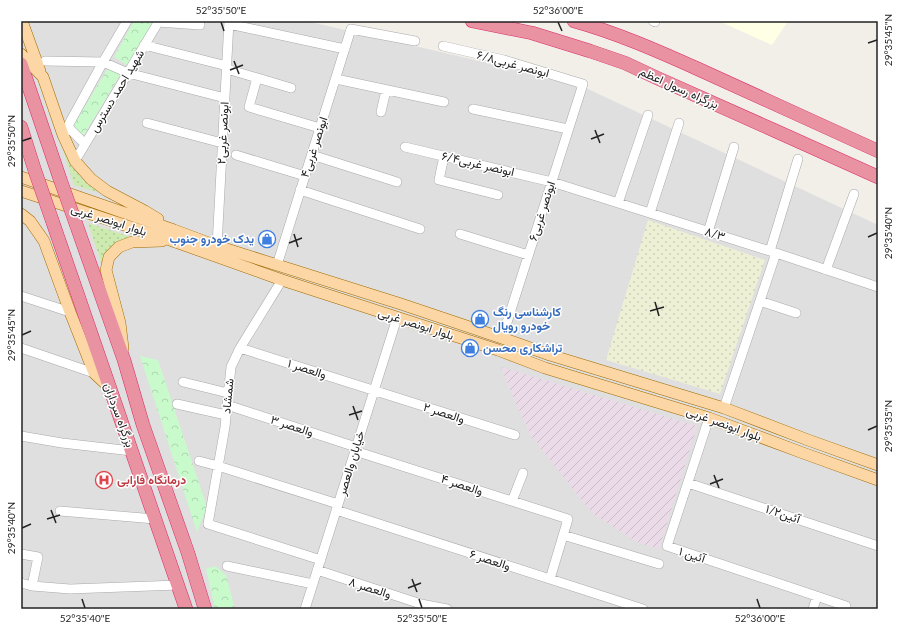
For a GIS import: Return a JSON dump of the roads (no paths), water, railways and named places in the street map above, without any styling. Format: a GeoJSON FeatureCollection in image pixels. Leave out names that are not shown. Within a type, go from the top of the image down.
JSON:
{"type":"FeatureCollection","features":[{"type":"Feature","properties":{"kind":"highway","name":"بزرگراه رسول اعظم"},"geometry":{"type":"LineString","coordinates":[[472,21],[532,34],[590,50],[625,63],[878,177]]}},
{"type":"Feature","properties":{"kind":"highway","name":"بزرگراه رسول اعظم"},"geometry":{"type":"LineString","coordinates":[[574,21],[601,24],[632,40],[878,151]]}},
{"type":"Feature","properties":{"kind":"highway","name":"بزرگراه سرداران"},"geometry":{"type":"LineString","coordinates":[[21,64],[124,360],[143,425],[206,609]]}},
{"type":"Feature","properties":{"kind":"highway","name":"بزرگراه سرداران"},"geometry":{"type":"LineString","coordinates":[[21,126],[186,609]]}},
{"type":"Feature","properties":{"kind":"main road"},"geometry":{"type":"LineString","coordinates":[[22,21],[42,77],[65,131],[75,161],[91,179],[107,191],[145,211],[174,230]]}},
{"type":"Feature","properties":{"kind":"main road"},"geometry":{"type":"LineString","coordinates":[[21,54],[42,77]]}},
{"type":"Feature","properties":{"kind":"main road","name":"بلوار ابونصر غربی"},"geometry":{"type":"LineString","coordinates":[[21,177],[217,246],[396,303],[550,355],[724,408],[878,465]]}},
{"type":"Feature","properties":{"kind":"main road","name":"بلوار ابونصر غربی"},"geometry":{"type":"LineString","coordinates":[[21,191],[170,240],[282,280],[498,350],[545,368],[709,418],[878,480]]}},
{"type":"Feature","properties":{"kind":"main road"},"geometry":{"type":"LineString","coordinates":[[21,214],[30,221],[44,241],[94,373],[109,387]]}},
{"type":"Feature","properties":{"kind":"main road"},"geometry":{"type":"LineString","coordinates":[[124,360],[120,323],[106,270],[109,257],[119,247],[132,242],[170,240]]}},
{"type":"Feature","properties":{"kind":"main road"},"geometry":{"type":"LineString","coordinates":[[656,402],[660,388]]}},
{"type":"Feature","properties":{"kind":"street","name":"شهید احمد دسترس"},"geometry":{"type":"LineString","coordinates":[[65,131],[127,21]]}},
{"type":"Feature","properties":{"kind":"street","name":"شهید احمد دسترس"},"geometry":{"type":"LineString","coordinates":[[75,161],[158,22]]}},
{"type":"Feature","properties":{"kind":"street"},"geometry":{"type":"LineString","coordinates":[[158,22],[200,25]]}},
{"type":"Feature","properties":{"kind":"street"},"geometry":{"type":"LineString","coordinates":[[229,23],[345,49]]}},
{"type":"Feature","properties":{"kind":"street","name":"۲ابونصر غربی"},"geometry":{"type":"LineString","coordinates":[[217,246],[229,23]]}},
{"type":"Feature","properties":{"kind":"street","name":"۴ابونصر غربی"},"geometry":{"type":"LineString","coordinates":[[276,265],[351,30],[415,41]]}},
{"type":"Feature","properties":{"kind":"street"},"geometry":{"type":"LineString","coordinates":[[144,45],[227,67],[256,78],[291,88]]}},
{"type":"Feature","properties":{"kind":"street","name":"۶/۸ابونصر غربی"},"geometry":{"type":"LineString","coordinates":[[444,46],[504,60],[583,84]]}},
{"type":"Feature","properties":{"kind":"street"},"geometry":{"type":"LineString","coordinates":[[45,61],[103,62],[128,73],[225,98]]}},
{"type":"Feature","properties":{"kind":"street"},"geometry":{"type":"LineString","coordinates":[[256,78],[249,106],[320,128]]}},
{"type":"Feature","properties":{"kind":"street"},"geometry":{"type":"LineString","coordinates":[[336,79],[444,102]]}},
{"type":"Feature","properties":{"kind":"street","name":"۶ابونصر غربی"},"geometry":{"type":"LineString","coordinates":[[502,338],[583,84]]}},
{"type":"Feature","properties":{"kind":"street"},"geometry":{"type":"LineString","coordinates":[[381,112],[386,90]]}},
{"type":"Feature","properties":{"kind":"street"},"geometry":{"type":"LineString","coordinates":[[473,109],[568,129]]}},
{"type":"Feature","properties":{"kind":"street"},"geometry":{"type":"LineString","coordinates":[[618,203],[648,115]]}},
{"type":"Feature","properties":{"kind":"street"},"geometry":{"type":"LineString","coordinates":[[147,123],[222,144]]}},
{"type":"Feature","properties":{"kind":"street"},"geometry":{"type":"LineString","coordinates":[[650,213],[679,123]]}},
{"type":"Feature","properties":{"kind":"street"},"geometry":{"type":"LineString","coordinates":[[65,131],[85,144]]}},
{"type":"Feature","properties":{"kind":"street","name":"۶/۴ابونصر غربی"},"geometry":{"type":"LineString","coordinates":[[405,147],[552,182]]}},
{"type":"Feature","properties":{"kind":"street"},"geometry":{"type":"LineString","coordinates":[[708,232],[734,147]]}},
{"type":"Feature","properties":{"kind":"street"},"geometry":{"type":"LineString","coordinates":[[236,155],[305,176]]}},
{"type":"Feature","properties":{"kind":"street"},"geometry":{"type":"LineString","coordinates":[[312,155],[397,182]]}},
{"type":"Feature","properties":{"kind":"street"},"geometry":{"type":"LineString","coordinates":[[444,156],[439,180],[498,195]]}},
{"type":"Feature","properties":{"kind":"street"},"geometry":{"type":"LineString","coordinates":[[724,408],[760,301],[798,159]]}},
{"type":"Feature","properties":{"kind":"street","name":"۸/۳"},"geometry":{"type":"LineString","coordinates":[[552,182],[878,287]]}},
{"type":"Feature","properties":{"kind":"street"},"geometry":{"type":"LineString","coordinates":[[300,190],[420,229]]}},
{"type":"Feature","properties":{"kind":"street"},"geometry":{"type":"LineString","coordinates":[[826,270],[854,194]]}},
{"type":"Feature","properties":{"kind":"street"},"geometry":{"type":"LineString","coordinates":[[460,234],[528,254]]}},
{"type":"Feature","properties":{"kind":"street","name":"شمشاد"},"geometry":{"type":"LineString","coordinates":[[282,280],[240,348],[231,367],[225,427],[208,524],[321,560]]}},
{"type":"Feature","properties":{"kind":"street"},"geometry":{"type":"LineString","coordinates":[[21,296],[70,312]]}},
{"type":"Feature","properties":{"kind":"street"},"geometry":{"type":"LineString","coordinates":[[760,301],[796,313]]}},
{"type":"Feature","properties":{"kind":"street","name":"خیابان والعصر"},"geometry":{"type":"LineString","coordinates":[[305,609],[397,318]]}},
{"type":"Feature","properties":{"kind":"street"},"geometry":{"type":"LineString","coordinates":[[21,348],[94,373]]}},
{"type":"Feature","properties":{"kind":"street","name":"والعصر ۱"},"geometry":{"type":"LineString","coordinates":[[240,348],[374,390]]}},
{"type":"Feature","properties":{"kind":"street"},"geometry":{"type":"LineString","coordinates":[[183,382],[228,393]]}},
{"type":"Feature","properties":{"kind":"street","name":"والعصر ۲"},"geometry":{"type":"LineString","coordinates":[[374,390],[515,435]]}},
{"type":"Feature","properties":{"kind":"street"},"geometry":{"type":"LineString","coordinates":[[177,404],[226,415]]}},
{"type":"Feature","properties":{"kind":"street","name":"والعصر ۳"},"geometry":{"type":"LineString","coordinates":[[227,405],[355,449]]}},
{"type":"Feature","properties":{"kind":"street","name":"آئین ۱"},"geometry":{"type":"LineString","coordinates":[[709,418],[667,546],[846,606]]}},
{"type":"Feature","properties":{"kind":"street"},"geometry":{"type":"LineString","coordinates":[[21,436],[62,443],[132,451]]}},
{"type":"Feature","properties":{"kind":"street","name":"والعصر ۴"},"geometry":{"type":"LineString","coordinates":[[355,449],[568,519],[563,535]]}},
{"type":"Feature","properties":{"kind":"street","name":"والعصر ۶"},"geometry":{"type":"LineString","coordinates":[[198,461],[218,466],[550,579],[643,609]]}},
{"type":"Feature","properties":{"kind":"street"},"geometry":{"type":"LineString","coordinates":[[512,501],[523,473]]}},
{"type":"Feature","properties":{"kind":"street","name":"۱/۲آئین"},"geometry":{"type":"LineString","coordinates":[[688,483],[878,546]]}},
{"type":"Feature","properties":{"kind":"street"},"geometry":{"type":"LineString","coordinates":[[60,511],[155,519]]}},
{"type":"Feature","properties":{"kind":"street"},"geometry":{"type":"LineString","coordinates":[[550,579],[563,535],[659,564]]}},
{"type":"Feature","properties":{"kind":"street"},"geometry":{"type":"LineString","coordinates":[[21,554],[38,557],[32,586]]}},
{"type":"Feature","properties":{"kind":"street"},"geometry":{"type":"LineString","coordinates":[[227,566],[313,584]]}},
{"type":"Feature","properties":{"kind":"street","name":"والعصر ۸"},"geometry":{"type":"LineString","coordinates":[[317,570],[420,607],[447,609]]}},
{"type":"Feature","properties":{"kind":"street"},"geometry":{"type":"LineString","coordinates":[[21,584],[70,588],[178,585]]}},
{"type":"Feature","properties":{"kind":"street"},"geometry":{"type":"LineString","coordinates":[[813,609],[817,596]]}},
{"type":"Feature","properties":{"kind":"place","name":"یدک خودرو جنوب"},"geometry":{"type":"Point","coordinates":[267,239]}},
{"type":"Feature","properties":{"kind":"place","name":"کارشناسی رنگ خودرو رویال"},"geometry":{"type":"Point","coordinates":[480,319]}},
{"type":"Feature","properties":{"kind":"place","name":"تراشکاری محسن"},"geometry":{"type":"Point","coordinates":[470,348]}},
{"type":"Feature","properties":{"kind":"place","name":"درمانگاه فارابی"},"geometry":{"type":"Point","coordinates":[104,480]}}]}
